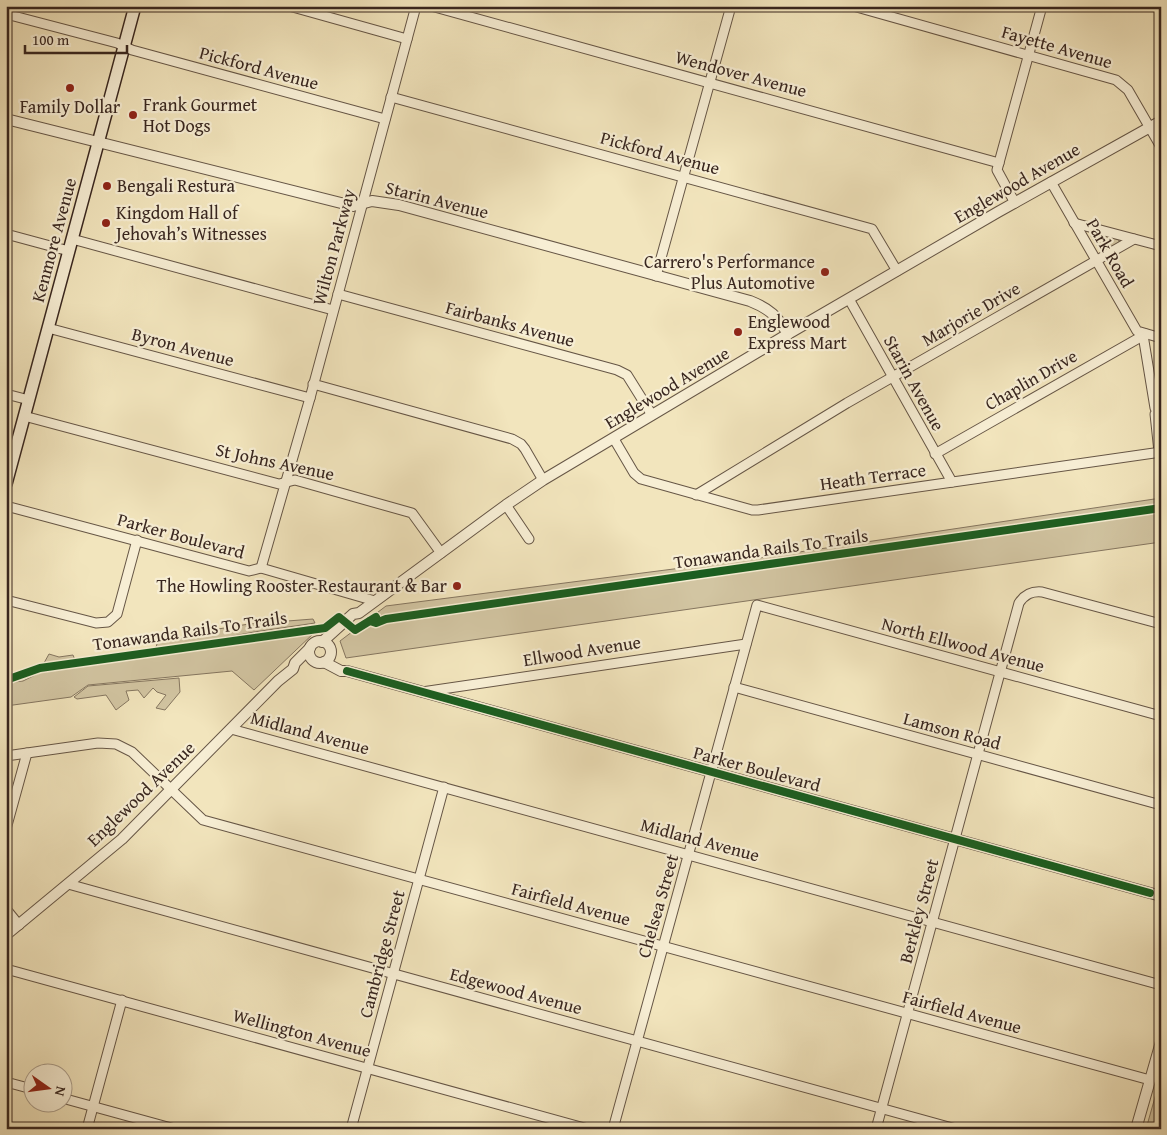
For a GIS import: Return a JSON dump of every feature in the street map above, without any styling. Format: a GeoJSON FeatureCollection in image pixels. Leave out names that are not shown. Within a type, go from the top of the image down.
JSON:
{"type":"FeatureCollection","features":[{"type":"Feature","properties":{"kind":"main road","name":"Kenmore Avenue"},"geometry":{"type":"LineString","coordinates":[[6,484],[135,6]]}},
{"type":"Feature","properties":{"kind":"street"},"geometry":{"type":"LineString","coordinates":[[289,6],[407,39]]}},
{"type":"Feature","properties":{"kind":"street"},"geometry":{"type":"LineString","coordinates":[[391,97],[416,6]]}},
{"type":"Feature","properties":{"kind":"street","name":"Wendover Avenue"},"geometry":{"type":"LineString","coordinates":[[432,6],[999,163]]}},
{"type":"Feature","properties":{"kind":"street"},"geometry":{"type":"LineString","coordinates":[[656,276],[731,6]]}},
{"type":"Feature","properties":{"kind":"street","name":"Fayette Avenue"},"geometry":{"type":"LineString","coordinates":[[853,6],[1116,80],[1122,83],[1128,90],[1148,128],[1161,147]]}},
{"type":"Feature","properties":{"kind":"street"},"geometry":{"type":"LineString","coordinates":[[1015,203],[997,170],[1042,6]]}},
{"type":"Feature","properties":{"kind":"street","name":"Pickford Avenue"},"geometry":{"type":"LineString","coordinates":[[6,14],[385,118]]}},
{"type":"Feature","properties":{"kind":"street","name":"Pickford Avenue"},"geometry":{"type":"LineString","coordinates":[[391,97],[872,229],[897,271]]}},
{"type":"Feature","properties":{"kind":"street","name":"Wilton Parkway"},"geometry":{"type":"LineString","coordinates":[[310,398],[391,97]]}},
{"type":"Feature","properties":{"kind":"street","name":"Starin Avenue"},"geometry":{"type":"LineString","coordinates":[[6,118],[353,206],[372,201],[399,205],[762,306],[772,312],[788,334]]}},
{"type":"Feature","properties":{"kind":"street","name":"Englewood Avenue"},"geometry":{"type":"LineString","coordinates":[[321,663],[330,658],[328,647],[331,635],[349,616],[359,613],[543,480],[788,334],[1051,182],[1161,122]]}},
{"type":"Feature","properties":{"kind":"street","name":"Park Road"},"geometry":{"type":"LineString","coordinates":[[1051,182],[1137,331],[1144,335]]}},
{"type":"Feature","properties":{"kind":"street"},"geometry":{"type":"LineString","coordinates":[[1074,222],[1161,246]]}},
{"type":"Feature","properties":{"kind":"street"},"geometry":{"type":"LineString","coordinates":[[6,234],[69,251]]}},
{"type":"Feature","properties":{"kind":"street"},"geometry":{"type":"LineString","coordinates":[[72,239],[333,310]]}},
{"type":"Feature","properties":{"kind":"street","name":"Marjorie Drive"},"geometry":{"type":"LineString","coordinates":[[696,495],[848,403],[1134,239]]}},
{"type":"Feature","properties":{"kind":"street","name":"Fairbanks Avenue"},"geometry":{"type":"LineString","coordinates":[[338,294],[617,370],[627,375],[652,415]]}},
{"type":"Feature","properties":{"kind":"street","name":"Starin Avenue"},"geometry":{"type":"LineString","coordinates":[[849,299],[952,482]]}},
{"type":"Feature","properties":{"kind":"street","name":"Byron Avenue"},"geometry":{"type":"LineString","coordinates":[[48,328],[310,398]]}},
{"type":"Feature","properties":{"kind":"street"},"geometry":{"type":"LineString","coordinates":[[1160,452],[1144,335],[1161,338]]}},
{"type":"Feature","properties":{"kind":"street","name":"Chaplin Drive"},"geometry":{"type":"LineString","coordinates":[[936,454],[1144,335]]}},
{"type":"Feature","properties":{"kind":"street"},"geometry":{"type":"LineString","coordinates":[[314,384],[512,439],[522,444],[543,480]]}},
{"type":"Feature","properties":{"kind":"street"},"geometry":{"type":"LineString","coordinates":[[6,394],[29,400]]}},
{"type":"Feature","properties":{"kind":"street"},"geometry":{"type":"LineString","coordinates":[[261,568],[310,398]]}},
{"type":"Feature","properties":{"kind":"street","name":"St Johns Avenue"},"geometry":{"type":"LineString","coordinates":[[24,416],[279,484],[295,480],[412,513],[441,553]]}},
{"type":"Feature","properties":{"kind":"street","name":"Heath Terrace"},"geometry":{"type":"LineString","coordinates":[[614,439],[637,476],[645,481],[752,510],[1160,452]]}},
{"type":"Feature","properties":{"kind":"street"},"geometry":{"type":"LineString","coordinates":[[506,505],[529,539]]}},
{"type":"Feature","properties":{"kind":"street","name":"Parker Boulevard"},"geometry":{"type":"LineString","coordinates":[[6,506],[249,571],[261,568],[375,601]]}},
{"type":"Feature","properties":{"kind":"street"},"geometry":{"type":"LineString","coordinates":[[6,600],[96,623],[108,622],[116,614],[137,540]]}},
{"type":"Feature","properties":{"kind":"street","name":"Berkley Street"},"geometry":{"type":"LineString","coordinates":[[876,1129],[1019,603],[1032,592],[1042,592],[1161,624]]}},
{"type":"Feature","properties":{"kind":"street","name":"Chelsea Street"},"geometry":{"type":"LineString","coordinates":[[613,1129],[757,605]]}},
{"type":"Feature","properties":{"kind":"street","name":"North Ellwood Avenue"},"geometry":{"type":"LineString","coordinates":[[757,605],[1161,716]]}},
{"type":"Feature","properties":{"kind":"street","name":"Englewood Avenue"},"geometry":{"type":"LineString","coordinates":[[6,936],[122,839],[293,668],[295,663],[315,643],[328,647]]}},
{"type":"Feature","properties":{"kind":"street","name":"Ellwood Avenue"},"geometry":{"type":"LineString","coordinates":[[422,692],[746,644]]}},
{"type":"Feature","properties":{"kind":"street"},"geometry":{"type":"LineString","coordinates":[[328,647],[335,660],[347,671]]}},
{"type":"Feature","properties":{"kind":"street"},"geometry":{"type":"LineString","coordinates":[[310,648],[310,656],[321,663]]}},
{"type":"Feature","properties":{"kind":"street"},"geometry":{"type":"LineString","coordinates":[[293,668],[310,663],[321,663]]}},
{"type":"Feature","properties":{"kind":"street","name":"Parker Boulevard"},"geometry":{"type":"LineString","coordinates":[[321,663],[341,671],[347,671],[1160,895]]}},
{"type":"Feature","properties":{"kind":"street","name":"Lamson Road"},"geometry":{"type":"LineString","coordinates":[[734,687],[1161,805]]}},
{"type":"Feature","properties":{"kind":"street","name":"Midland Avenue"},"geometry":{"type":"LineString","coordinates":[[231,729],[1161,985]]}},
{"type":"Feature","properties":{"kind":"street","name":"Fairfield Avenue"},"geometry":{"type":"LineString","coordinates":[[6,756],[98,742],[116,744],[132,752],[204,820],[1150,1080]]}},
{"type":"Feature","properties":{"kind":"street"},"geometry":{"type":"LineString","coordinates":[[6,829],[27,753]]}},
{"type":"Feature","properties":{"kind":"street","name":"Cambridge Street"},"geometry":{"type":"LineString","coordinates":[[351,1129],[444,787]]}},
{"type":"Feature","properties":{"kind":"street","name":"Edgewood Avenue"},"geometry":{"type":"LineString","coordinates":[[68,884],[956,1129]]}},
{"type":"Feature","properties":{"kind":"street"},"geometry":{"type":"LineString","coordinates":[[6,909],[19,925]]}},
{"type":"Feature","properties":{"kind":"street","name":"Wellington Avenue"},"geometry":{"type":"LineString","coordinates":[[6,969],[588,1129]]}},
{"type":"Feature","properties":{"kind":"street"},"geometry":{"type":"LineString","coordinates":[[87,1129],[122,1000]]}},
{"type":"Feature","properties":{"kind":"street"},"geometry":{"type":"LineString","coordinates":[[1136,1129],[1161,1042]]}},
{"type":"Feature","properties":{"kind":"street"},"geometry":{"type":"LineString","coordinates":[[6,1082],[22,1086]]}},
{"type":"Feature","properties":{"kind":"street"},"geometry":{"type":"LineString","coordinates":[[72,1101],[175,1129]]}},
{"type":"Feature","properties":{"kind":"shaded area"},"geometry":{"type":"Polygon","coordinates":[[[1093,232],[1117,239],[1119,243],[1102,253],[1091,236],[1090,233],[1093,232]]]}},
{"type":"Feature","properties":{"kind":"shaded area"},"geometry":{"type":"Polygon","coordinates":[[[1161,498],[1161,542],[346,658],[340,641],[386,606],[759,558],[1161,498]]]}},
{"type":"Feature","properties":{"kind":"shaded area"},"geometry":{"type":"Polygon","coordinates":[[[313,619],[315,623],[155,650],[158,641],[184,638],[187,634],[249,624],[313,619]]]}},
{"type":"Feature","properties":{"kind":"shaded area"},"geometry":{"type":"Polygon","coordinates":[[[315,632],[254,690],[232,671],[88,685],[71,697],[6,706],[6,683],[23,681],[41,672],[315,632]]]}},
{"type":"Feature","properties":{"kind":"shaded area"},"geometry":{"type":"Polygon","coordinates":[[[49,654],[59,657],[73,655],[75,660],[50,665],[44,663],[49,654]]]}},
{"type":"Feature","properties":{"kind":"shaded area"},"geometry":{"type":"Polygon","coordinates":[[[179,678],[180,692],[165,710],[156,708],[166,695],[157,692],[153,688],[144,698],[138,690],[126,691],[129,700],[116,710],[106,695],[77,699],[74,697],[88,686],[179,678]]]}},
{"type":"Feature","properties":{"kind":"shaded area"},"geometry":{"type":"Polygon","coordinates":[[[1161,1076],[1161,1129],[1146,1129],[1161,1076]]]}},
{"type":"Feature","properties":{"kind":"cycle path","name":"Tonawanda Rails To Trails"},"geometry":{"type":"LineString","coordinates":[[370,621],[376,623],[386,619],[1161,508]]}},
{"type":"Feature","properties":{"kind":"cycle path","name":"Tonawanda Rails To Trails"},"geometry":{"type":"LineString","coordinates":[[6,680],[40,668],[325,628],[339,617],[355,630],[376,617]]}},
{"type":"Feature","properties":{"kind":"cycle path"},"geometry":{"type":"LineString","coordinates":[[347,671],[1150,893]]}},
{"type":"Feature","properties":{"kind":"place","name":"Family Dollar"},"geometry":{"type":"Point","coordinates":[70,88]}},
{"type":"Feature","properties":{"kind":"place","name":"Frank Gourmet Hot Dogs"},"geometry":{"type":"Point","coordinates":[133,115]}},
{"type":"Feature","properties":{"kind":"place","name":"Bengali Restura"},"geometry":{"type":"Point","coordinates":[107,186]}},
{"type":"Feature","properties":{"kind":"place","name":"Kingdom Hall of Jehovah’s Witnesses"},"geometry":{"type":"Point","coordinates":[106,223]}},
{"type":"Feature","properties":{"kind":"place","name":"Carrero's Performance Plus Automotive"},"geometry":{"type":"Point","coordinates":[825,272]}},
{"type":"Feature","properties":{"kind":"place","name":"Englewood Express Mart"},"geometry":{"type":"Point","coordinates":[738,332]}},
{"type":"Feature","properties":{"kind":"place","name":"The Howling Rooster Restaurant & Bar"},"geometry":{"type":"Point","coordinates":[457,586]}}]}
